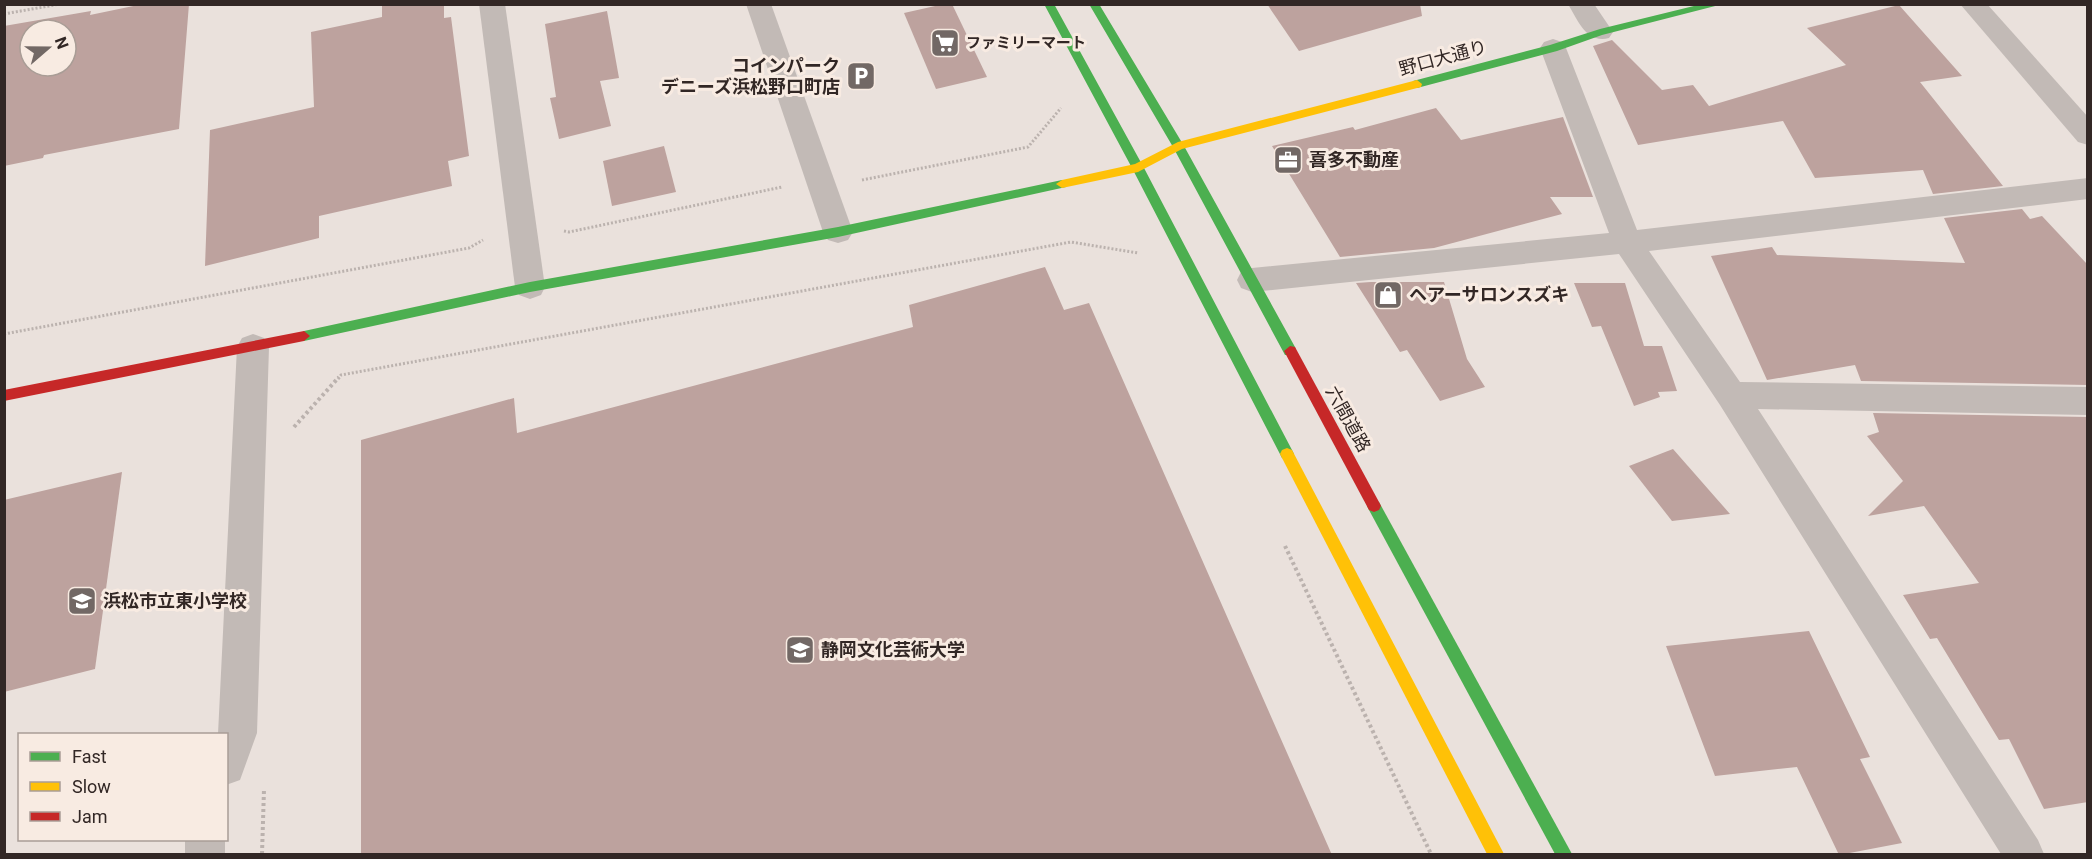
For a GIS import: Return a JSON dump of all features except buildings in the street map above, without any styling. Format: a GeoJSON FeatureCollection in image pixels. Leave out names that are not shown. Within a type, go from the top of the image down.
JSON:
{"type":"FeatureCollection","features":[{"type":"Feature","properties":{"kind":"street"},"geometry":{"type":"LineString","coordinates":[[492,4],[530,287]]}},
{"type":"Feature","properties":{"kind":"street"},"geometry":{"type":"LineString","coordinates":[[758,4],[838,232]]}},
{"type":"Feature","properties":{"kind":"street"},"geometry":{"type":"LineString","coordinates":[[1049,4],[1496,855]]}},
{"type":"Feature","properties":{"kind":"street","name":"六間道路"},"geometry":{"type":"LineString","coordinates":[[1094,4],[1178,146],[1564,855]]}},
{"type":"Feature","properties":{"kind":"street"},"geometry":{"type":"LineString","coordinates":[[1580,4],[1600,32]]}},
{"type":"Feature","properties":{"kind":"street","name":"野口大通り"},"geometry":{"type":"LineString","coordinates":[[4,396],[252,347],[530,287],[838,232],[1137,168],[1178,146],[1553,48],[1600,32],[1718,4]]}},
{"type":"Feature","properties":{"kind":"street"},"geometry":{"type":"LineString","coordinates":[[1972,4],[2088,135]]}},
{"type":"Feature","properties":{"kind":"street"},"geometry":{"type":"LineString","coordinates":[[1553,48],[1627,242],[1731,395],[2024,855]]}},
{"type":"Feature","properties":{"kind":"street"},"geometry":{"type":"LineString","coordinates":[[1252,280],[2083,194]]}},
{"type":"Feature","properties":{"kind":"street"},"geometry":{"type":"LineString","coordinates":[[228,760],[238,733],[252,347]]}},
{"type":"Feature","properties":{"kind":"street"},"geometry":{"type":"LineString","coordinates":[[1731,395],[2088,401]]}},
{"type":"Feature","properties":{"kind":"path"},"geometry":{"type":"LineString","coordinates":[[4,14],[60,4]]}},
{"type":"Feature","properties":{"kind":"path"},"geometry":{"type":"LineString","coordinates":[[852,182],[1028,147],[1066,103]]}},
{"type":"Feature","properties":{"kind":"path"},"geometry":{"type":"LineString","coordinates":[[560,230],[569,232],[786,186]]}},
{"type":"Feature","properties":{"kind":"path"},"geometry":{"type":"LineString","coordinates":[[4,334],[469,248],[488,238]]}},
{"type":"Feature","properties":{"kind":"path"},"geometry":{"type":"LineString","coordinates":[[288,433],[341,375],[1071,242],[1146,254]]}},
{"type":"Feature","properties":{"kind":"path"},"geometry":{"type":"LineString","coordinates":[[1284,544],[1431,855]]}},
{"type":"Feature","properties":{"kind":"path"},"geometry":{"type":"LineString","coordinates":[[262,855],[264,783]]}},
{"type":"Feature","properties":{"kind":"traffic: fast"},"geometry":{"type":"LineString","coordinates":[[1049,4],[1138,168],[1287,454]]}},
{"type":"Feature","properties":{"kind":"traffic: fast"},"geometry":{"type":"LineString","coordinates":[[1094,4],[1178,146],[1290,351]]}},
{"type":"Feature","properties":{"kind":"traffic: fast"},"geometry":{"type":"LineString","coordinates":[[1417,84],[1553,48],[1600,32],[1718,4]]}},
{"type":"Feature","properties":{"kind":"traffic: fast"},"geometry":{"type":"LineString","coordinates":[[304,336],[530,287],[838,232],[1062,184]]}},
{"type":"Feature","properties":{"kind":"traffic: fast"},"geometry":{"type":"LineString","coordinates":[[1374,506],[1564,854]]}},
{"type":"Feature","properties":{"kind":"traffic: slow"},"geometry":{"type":"LineString","coordinates":[[1062,184],[1138,168],[1178,146],[1417,84]]}},
{"type":"Feature","properties":{"kind":"traffic: slow"},"geometry":{"type":"LineString","coordinates":[[1287,454],[1496,854]]}},
{"type":"Feature","properties":{"kind":"traffic: jam"},"geometry":{"type":"LineString","coordinates":[[4,396],[304,336]]}},
{"type":"Feature","properties":{"kind":"traffic: jam"},"geometry":{"type":"LineString","coordinates":[[1290,351],[1374,506]]}},
{"type":"Feature","properties":{"kind":"place","name":"ファミリーマート"},"geometry":{"type":"Point","coordinates":[945,43]}},
{"type":"Feature","properties":{"kind":"place","name":"コインパーク デニーズ浜松野口町店"},"geometry":{"type":"Point","coordinates":[861,76]}},
{"type":"Feature","properties":{"kind":"place","name":"喜多不動産"},"geometry":{"type":"Point","coordinates":[1288,160]}},
{"type":"Feature","properties":{"kind":"place","name":"ヘアーサロンスズキ"},"geometry":{"type":"Point","coordinates":[1388,295]}},
{"type":"Feature","properties":{"kind":"place","name":"浜松市立東小学校"},"geometry":{"type":"Point","coordinates":[82,601]}},
{"type":"Feature","properties":{"kind":"place","name":"静岡文化芸術大学"},"geometry":{"type":"Point","coordinates":[800,650]}}]}
